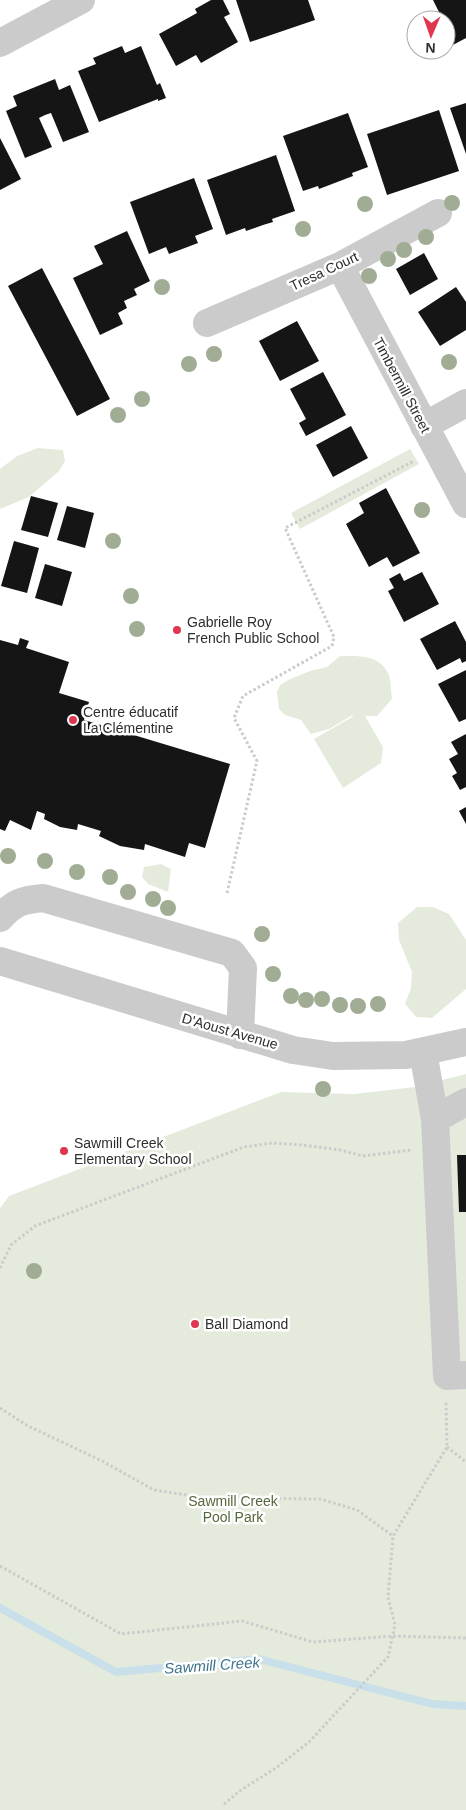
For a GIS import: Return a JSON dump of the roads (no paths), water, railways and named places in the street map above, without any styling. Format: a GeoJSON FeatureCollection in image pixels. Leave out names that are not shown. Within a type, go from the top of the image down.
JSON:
{"type":"FeatureCollection","features":[{"type":"Feature","properties":{"kind":"street"},"geometry":{"type":"LineString","coordinates":[[0,43],[82,0]]}},
{"type":"Feature","properties":{"kind":"street","name":"Tresa Court"},"geometry":{"type":"LineString","coordinates":[[207,323],[340,266],[438,213]]}},
{"type":"Feature","properties":{"kind":"street","name":"Timbermill Street"},"geometry":{"type":"LineString","coordinates":[[340,266],[466,504]]}},
{"type":"Feature","properties":{"kind":"street"},"geometry":{"type":"LineString","coordinates":[[430,438],[466,404]]}},
{"type":"Feature","properties":{"kind":"street"},"geometry":{"type":"LineString","coordinates":[[0,918],[10,907],[25,900],[43,898],[232,953],[243,968],[240,1035]]}},
{"type":"Feature","properties":{"kind":"street","name":"D'Aoust Avenue"},"geometry":{"type":"LineString","coordinates":[[0,961],[293,1050],[333,1056],[406,1055],[466,1042]]}},
{"type":"Feature","properties":{"kind":"street"},"geometry":{"type":"LineString","coordinates":[[423,1052],[435,1119],[456,1376]]}},
{"type":"Feature","properties":{"kind":"street"},"geometry":{"type":"LineString","coordinates":[[435,1119],[466,1102]]}},
{"type":"Feature","properties":{"kind":"waterway","name":"Sawmill Creek"},"geometry":{"type":"LineString","coordinates":[[0,1608],[116,1672],[259,1659],[432,1704],[466,1706]]}},
{"type":"Feature","properties":{"kind":"place","name":"Gabrielle Roy French Public School"},"geometry":{"type":"Point","coordinates":[177,630]}},
{"type":"Feature","properties":{"kind":"place","name":"Centre éducatif La Clémentine"},"geometry":{"type":"Point","coordinates":[73,720]}},
{"type":"Feature","properties":{"kind":"place","name":"Sawmill Creek Elementary School"},"geometry":{"type":"Point","coordinates":[64,1151]}},
{"type":"Feature","properties":{"kind":"place","name":"Ball Diamond"},"geometry":{"type":"Point","coordinates":[195,1324]}},
{"type":"Feature","properties":{"kind":"park label","name":"Sawmill Creek Pool Park"},"geometry":{"type":"Point","coordinates":[233,1509]}}]}
